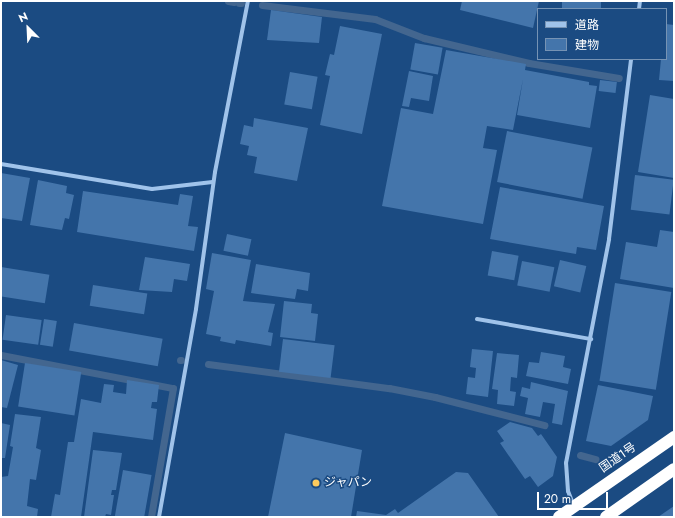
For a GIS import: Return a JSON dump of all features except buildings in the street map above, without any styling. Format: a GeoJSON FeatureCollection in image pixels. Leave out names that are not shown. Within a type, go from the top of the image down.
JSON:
{"type":"FeatureCollection","features":[{"type":"Feature","properties":{"kind":"highway","name":"国道1号"},"geometry":{"type":"LineString","coordinates":[[559,517],[674,437]]}},
{"type":"Feature","properties":{"kind":"highway"},"geometry":{"type":"LineString","coordinates":[[606,517],[674,469]]}},
{"type":"Feature","properties":{"kind":"street"},"geometry":{"type":"LineString","coordinates":[[159,517],[196,309],[213,182],[248,1]]}},
{"type":"Feature","properties":{"kind":"street"},"geometry":{"type":"LineString","coordinates":[[574,506],[568,491],[566,463],[609,239],[631,60]]}},
{"type":"Feature","properties":{"kind":"street"},"geometry":{"type":"LineString","coordinates":[[1,164],[152,189],[213,182]]}},
{"type":"Feature","properties":{"kind":"street"},"geometry":{"type":"LineString","coordinates":[[477,319],[591,338]]}},
{"type":"Feature","properties":{"kind":"waterway"},"geometry":{"type":"LineString","coordinates":[[228,1],[234,2]]}},
{"type":"Feature","properties":{"kind":"waterway"},"geometry":{"type":"LineString","coordinates":[[262,5],[375,19],[424,38],[529,63],[619,78]]}},
{"type":"Feature","properties":{"kind":"waterway"},"geometry":{"type":"LineString","coordinates":[[1,355],[173,388],[151,517]]}},
{"type":"Feature","properties":{"kind":"waterway"},"geometry":{"type":"LineString","coordinates":[[208,364],[389,388],[435,397],[544,425]]}},
{"type":"Feature","properties":{"kind":"waterway"},"geometry":{"type":"LineString","coordinates":[[580,455],[595,459]]}},
{"type":"Feature","properties":{"kind":"place","name":"ジャパン"},"geometry":{"type":"Point","coordinates":[316,483]}}]}
